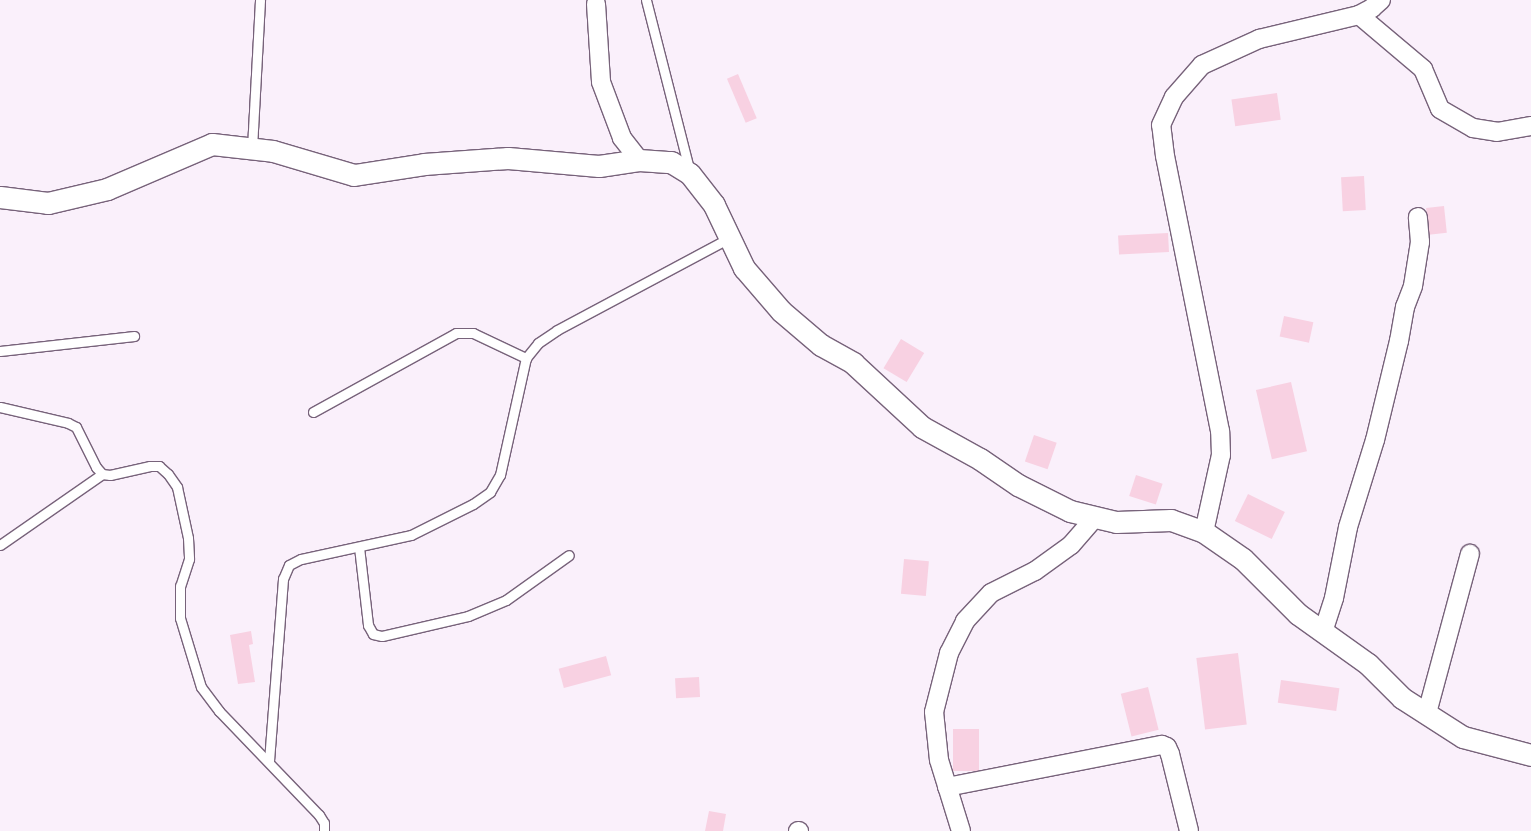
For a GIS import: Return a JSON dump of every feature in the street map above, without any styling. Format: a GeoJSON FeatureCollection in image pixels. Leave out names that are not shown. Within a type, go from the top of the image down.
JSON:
{"type":"FeatureCollection","features":[{"type":"Feature","properties":{"kind":"street"},"geometry":{"type":"LineString","coordinates":[[1204,532],[1221,455],[1220,431],[1164,156],[1161,125],[1174,97],[1202,65],[1260,39],[1359,15],[1372,8],[1381,0]]}},
{"type":"Feature","properties":{"kind":"street"},"geometry":{"type":"LineString","coordinates":[[596,4],[601,82],[622,138],[639,160]]}},
{"type":"Feature","properties":{"kind":"street"},"geometry":{"type":"LineString","coordinates":[[1359,15],[1423,69],[1440,109],[1473,128],[1497,132],[1531,126]]}},
{"type":"Feature","properties":{"kind":"street"},"geometry":{"type":"LineString","coordinates":[[0,197],[48,203],[107,189],[212,144],[273,150],[354,174],[424,164],[508,158],[600,166],[639,160],[671,162],[690,174],[714,205],[744,268],[781,311],[821,345],[853,362],[922,427],[980,459],[1018,485],[1070,511],[1116,522],[1171,520],[1204,532],[1243,559],[1298,614],[1368,664],[1402,698],[1463,737],[1531,755]]}},
{"type":"Feature","properties":{"kind":"street"},"geometry":{"type":"LineString","coordinates":[[1323,632],[1334,598],[1348,527],[1375,440],[1399,341],[1405,307],[1413,286],[1420,242],[1418,217]]}},
{"type":"Feature","properties":{"kind":"street"},"geometry":{"type":"LineString","coordinates":[[961,831],[939,760],[934,712],[949,653],[965,622],[991,594],[1035,571],[1071,545],[1095,517]]}},
{"type":"Feature","properties":{"kind":"street"},"geometry":{"type":"LineString","coordinates":[[1426,713],[1470,554]]}},
{"type":"Feature","properties":{"kind":"street"},"geometry":{"type":"LineString","coordinates":[[947,787],[1162,745],[1167,747],[1170,754],[1189,831]]}},
{"type":"Feature","properties":{"kind":"lane"},"geometry":{"type":"LineString","coordinates":[[252,148],[260,0]]}},
{"type":"Feature","properties":{"kind":"lane"},"geometry":{"type":"LineString","coordinates":[[646,0],[690,174]]}},
{"type":"Feature","properties":{"kind":"lane"},"geometry":{"type":"LineString","coordinates":[[269,761],[283,579],[289,565],[301,559],[411,535],[473,504],[490,492],[500,474],[526,358],[538,343],[557,330],[729,238]]}},
{"type":"Feature","properties":{"kind":"lane"},"geometry":{"type":"LineString","coordinates":[[313,412],[456,333],[474,333],[526,358]]}},
{"type":"Feature","properties":{"kind":"lane"},"geometry":{"type":"LineString","coordinates":[[0,351],[134,336]]}},
{"type":"Feature","properties":{"kind":"lane"},"geometry":{"type":"LineString","coordinates":[[0,407],[68,422],[76,427],[96,467],[102,474],[110,476],[150,466],[159,466],[168,474],[177,487],[188,538],[189,559],[180,586],[180,618],[201,687],[220,711],[319,815],[324,822],[324,831]]}},
{"type":"Feature","properties":{"kind":"lane"},"geometry":{"type":"LineString","coordinates":[[0,546],[102,474]]}},
{"type":"Feature","properties":{"kind":"lane"},"geometry":{"type":"LineString","coordinates":[[359,547],[368,625],[373,634],[382,636],[468,616],[506,600],[569,556]]}},
{"type":"Feature","properties":{"kind":"building"},"geometry":{"type":"Polygon","coordinates":[[[738,74],[757,118],[746,123],[727,79],[738,74]]]}},
{"type":"Feature","properties":{"kind":"building"},"geometry":{"type":"Polygon","coordinates":[[[1277,93],[1281,120],[1235,126],[1231,99],[1277,93]]]}},
{"type":"Feature","properties":{"kind":"building"},"geometry":{"type":"Polygon","coordinates":[[[1364,176],[1366,210],[1343,211],[1341,177],[1364,176]]]}},
{"type":"Feature","properties":{"kind":"building"},"geometry":{"type":"Polygon","coordinates":[[[1444,206],[1447,233],[1429,235],[1426,208],[1444,206]]]}},
{"type":"Feature","properties":{"kind":"building"},"geometry":{"type":"Polygon","coordinates":[[[1168,233],[1169,252],[1119,255],[1118,236],[1168,233]]]}},
{"type":"Feature","properties":{"kind":"building"},"geometry":{"type":"Polygon","coordinates":[[[1284,316],[1313,322],[1309,343],[1280,337],[1284,316]]]}},
{"type":"Feature","properties":{"kind":"building"},"geometry":{"type":"Polygon","coordinates":[[[901,339],[924,353],[907,382],[883,368],[901,339]]]}},
{"type":"Feature","properties":{"kind":"building"},"geometry":{"type":"Polygon","coordinates":[[[1291,382],[1307,451],[1272,459],[1256,390],[1291,382]]]}},
{"type":"Feature","properties":{"kind":"building"},"geometry":{"type":"Polygon","coordinates":[[[1034,435],[1057,443],[1048,469],[1025,461],[1034,435]]]}},
{"type":"Feature","properties":{"kind":"building"},"geometry":{"type":"Polygon","coordinates":[[[1136,475],[1163,484],[1156,505],[1129,496],[1136,475]]]}},
{"type":"Feature","properties":{"kind":"building"},"geometry":{"type":"Polygon","coordinates":[[[1248,494],[1285,512],[1272,539],[1235,521],[1248,494]]]}},
{"type":"Feature","properties":{"kind":"building"},"geometry":{"type":"Polygon","coordinates":[[[904,559],[929,561],[926,596],[901,594],[904,559]]]}},
{"type":"Feature","properties":{"kind":"building"},"geometry":{"type":"Polygon","coordinates":[[[251,631],[253,644],[249,645],[255,682],[238,684],[230,635],[251,631]]]}},
{"type":"Feature","properties":{"kind":"building"},"geometry":{"type":"Polygon","coordinates":[[[1238,653],[1247,724],[1205,730],[1196,658],[1238,653]]]}},
{"type":"Feature","properties":{"kind":"building"},"geometry":{"type":"Polygon","coordinates":[[[606,656],[611,675],[564,688],[559,669],[606,656]]]}},
{"type":"Feature","properties":{"kind":"building"},"geometry":{"type":"Polygon","coordinates":[[[699,677],[700,697],[676,698],[675,678],[699,677]]]}},
{"type":"Feature","properties":{"kind":"building"},"geometry":{"type":"Polygon","coordinates":[[[1281,680],[1339,688],[1336,711],[1278,703],[1281,680]]]}},
{"type":"Feature","properties":{"kind":"building"},"geometry":{"type":"Polygon","coordinates":[[[1148,687],[1159,730],[1131,736],[1121,694],[1148,687]]]}},
{"type":"Feature","properties":{"kind":"building"},"geometry":{"type":"Polygon","coordinates":[[[953,729],[979,729],[979,771],[953,771],[953,729]]]}},
{"type":"Feature","properties":{"kind":"building"},"geometry":{"type":"Polygon","coordinates":[[[709,811],[726,814],[723,831],[705,831],[709,811]]]}}]}
